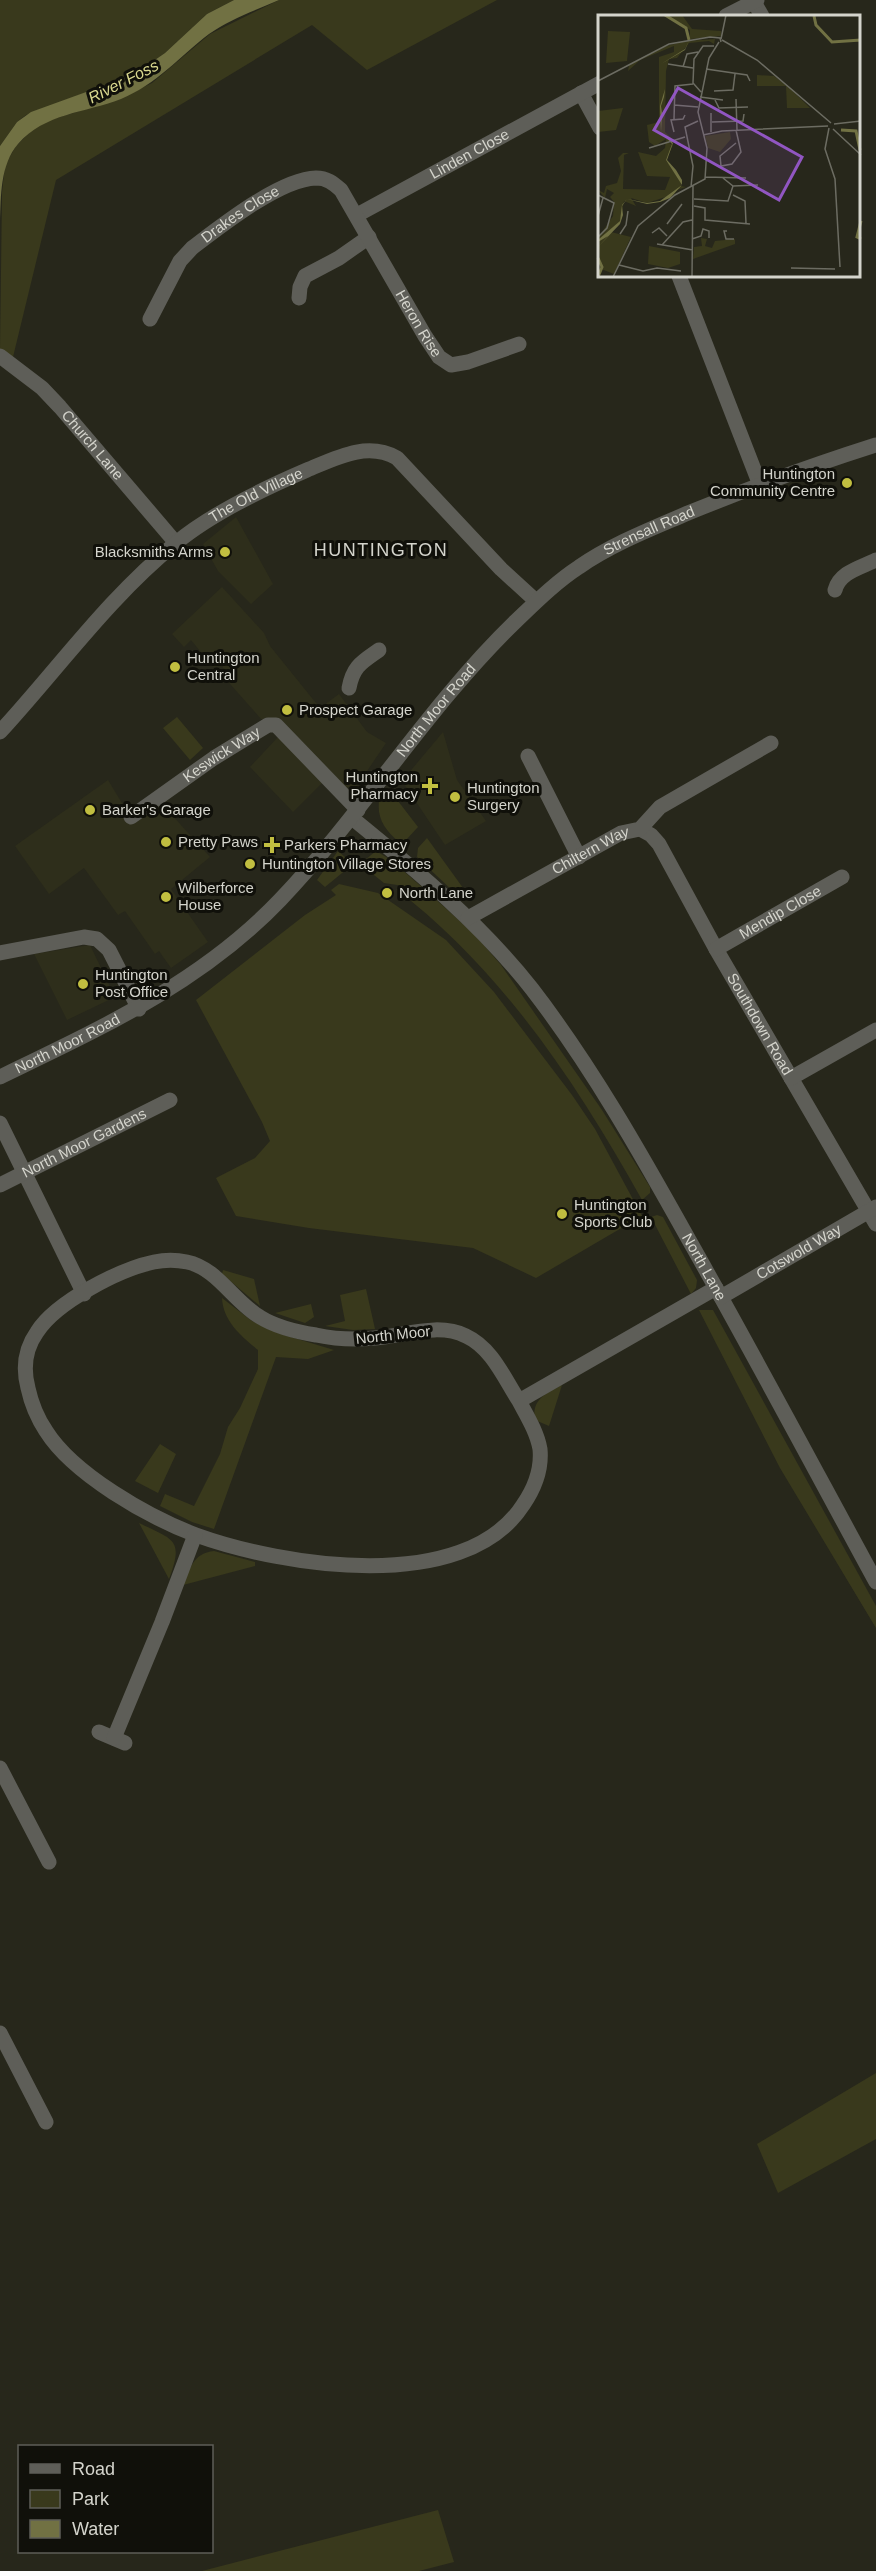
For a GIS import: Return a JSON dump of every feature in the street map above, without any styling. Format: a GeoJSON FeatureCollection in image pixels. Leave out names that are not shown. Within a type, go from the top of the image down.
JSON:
{"type":"FeatureCollection","features":[{"type":"Feature","properties":{"kind":"street"},"geometry":{"type":"LineString","coordinates":[[728,15],[756,1],[762,15]]}},
{"type":"Feature","properties":{"kind":"street","name":"Linden Close"},"geometry":{"type":"LineString","coordinates":[[357,215],[598,84]]}},
{"type":"Feature","properties":{"kind":"street"},"geometry":{"type":"LineString","coordinates":[[581,93],[598,124]]}},
{"type":"Feature","properties":{"kind":"street","name":"Drakes Close"},"geometry":{"type":"LineString","coordinates":[[150,319],[180,261],[192,248],[281,188],[302,180],[318,178],[330,181],[341,190],[357,215]]}},
{"type":"Feature","properties":{"kind":"street","name":"Heron Rise"},"geometry":{"type":"LineString","coordinates":[[357,215],[439,357],[451,365],[468,362],[519,344]]}},
{"type":"Feature","properties":{"kind":"street"},"geometry":{"type":"LineString","coordinates":[[299,298],[300,286],[305,276],[339,258],[369,237]]}},
{"type":"Feature","properties":{"kind":"street"},"geometry":{"type":"LineString","coordinates":[[680,278],[760,485]]}},
{"type":"Feature","properties":{"kind":"street","name":"Church Lane"},"geometry":{"type":"LineString","coordinates":[[0,356],[42,388],[60,407],[176,543]]}},
{"type":"Feature","properties":{"kind":"street","name":"Strensall Road"},"geometry":{"type":"LineString","coordinates":[[536,601],[577,567],[600,553],[667,522],[760,485],[876,445]]}},
{"type":"Feature","properties":{"kind":"street","name":"The Old Village"},"geometry":{"type":"LineString","coordinates":[[0,732],[125,590],[176,543],[283,480],[332,459],[356,452],[377,450],[397,458],[501,569],[536,601]]}},
{"type":"Feature","properties":{"kind":"street"},"geometry":{"type":"LineString","coordinates":[[835,590],[837,582],[846,574],[876,560]]}},
{"type":"Feature","properties":{"kind":"street","name":"North Moor Road"},"geometry":{"type":"LineString","coordinates":[[0,1077],[139,1009],[186,980],[238,940],[277,903],[355,814],[459,681],[492,644],[536,601]]}},
{"type":"Feature","properties":{"kind":"street"},"geometry":{"type":"LineString","coordinates":[[349,688],[351,674],[359,664],[379,650]]}},
{"type":"Feature","properties":{"kind":"street","name":"Keswick Way"},"geometry":{"type":"LineString","coordinates":[[130,817],[213,758],[268,725],[276,725],[355,814]]}},
{"type":"Feature","properties":{"kind":"street","name":"Chiltern Way"},"geometry":{"type":"LineString","coordinates":[[468,918],[621,834],[640,829],[660,807],[771,743]]}},
{"type":"Feature","properties":{"kind":"street"},"geometry":{"type":"LineString","coordinates":[[528,756],[579,857]]}},
{"type":"Feature","properties":{"kind":"street","name":"North Lane"},"geometry":{"type":"LineString","coordinates":[[355,814],[468,918],[531,989],[565,1037],[615,1111],[719,1292],[876,1582]]}},
{"type":"Feature","properties":{"kind":"street","name":"Southdown Road"},"geometry":{"type":"LineString","coordinates":[[640,829],[651,834],[659,844],[716,949],[874,1214]]}},
{"type":"Feature","properties":{"kind":"street","name":"Mendip Close"},"geometry":{"type":"LineString","coordinates":[[716,949],[842,877]]}},
{"type":"Feature","properties":{"kind":"street"},"geometry":{"type":"LineString","coordinates":[[0,953],[84,937],[97,939],[109,950],[139,1009]]}},
{"type":"Feature","properties":{"kind":"street"},"geometry":{"type":"LineString","coordinates":[[791,1078],[876,1030]]}},
{"type":"Feature","properties":{"kind":"street","name":"North Moor Gardens"},"geometry":{"type":"LineString","coordinates":[[0,1185],[170,1100]]}},
{"type":"Feature","properties":{"kind":"street"},"geometry":{"type":"LineString","coordinates":[[0,1123],[84,1294]]}},
{"type":"Feature","properties":{"kind":"street","name":"Cotswold Way"},"geometry":{"type":"LineString","coordinates":[[719,1292],[874,1214]]}},
{"type":"Feature","properties":{"kind":"street","name":"North Moor"},"geometry":{"type":"LineString","coordinates":[[155,1262],[190,1262],[202,1267],[259,1317],[277,1325],[317,1336],[350,1339],[422,1331],[445,1330],[461,1333],[475,1341],[488,1353],[519,1401],[540,1449],[536,1480],[521,1509],[506,1526],[488,1540],[444,1557],[415,1562],[356,1565],[314,1562],[256,1552],[195,1534],[152,1515],[100,1483],[61,1449],[46,1432],[28,1389],[25,1369],[28,1349],[44,1322],[61,1307],[84,1294],[109,1280],[155,1262]]}},
{"type":"Feature","properties":{"kind":"street"},"geometry":{"type":"LineString","coordinates":[[519,1401],[719,1292]]}},
{"type":"Feature","properties":{"kind":"street"},"geometry":{"type":"LineString","coordinates":[[113,1737],[195,1534]]}},
{"type":"Feature","properties":{"kind":"street"},"geometry":{"type":"LineString","coordinates":[[0,1768],[49,1862]]}},
{"type":"Feature","properties":{"kind":"street"},"geometry":{"type":"LineString","coordinates":[[0,2032],[46,2122]]}},
{"type":"Feature","properties":{"kind":"shaded area"},"geometry":{"type":"Polygon","coordinates":[[[236,517],[273,584],[251,604],[218,571],[203,544],[236,517]]]}},
{"type":"Feature","properties":{"kind":"shaded area"},"geometry":{"type":"Polygon","coordinates":[[[222,587],[264,633],[270,646],[320,708],[339,694],[367,732],[386,743],[357,786],[343,788],[279,720],[261,719],[223,676],[223,666],[213,667],[191,640],[184,647],[172,634],[222,587]]]}},
{"type":"Feature","properties":{"kind":"shaded area"},"geometry":{"type":"Polygon","coordinates":[[[443,732],[457,780],[486,821],[445,845],[402,781],[443,732]]]}},
{"type":"Feature","properties":{"kind":"shaded area"},"geometry":{"type":"Polygon","coordinates":[[[278,737],[323,782],[293,812],[250,767],[278,737]]]}},
{"type":"Feature","properties":{"kind":"shaded area"},"geometry":{"type":"Polygon","coordinates":[[[108,780],[134,823],[161,803],[210,857],[171,889],[208,942],[171,968],[159,951],[155,954],[125,911],[118,915],[84,868],[49,894],[15,846],[108,780]]]}},
{"type":"Feature","properties":{"kind":"shaded area"},"geometry":{"type":"Polygon","coordinates":[[[90,945],[115,997],[67,1020],[34,954],[90,945]]]}},
{"type":"Feature","properties":{"kind":"green space"},"geometry":{"type":"Polygon","coordinates":[[[0,0],[234,0],[207,14],[165,53],[133,75],[26,115],[17,122],[0,146],[0,0]]]}},
{"type":"Feature","properties":{"kind":"green space"},"geometry":{"type":"Polygon","coordinates":[[[279,0],[497,0],[367,70],[312,25],[56,180],[13,357],[0,350],[2,192],[5,165],[16,146],[32,130],[50,120],[119,99],[152,83],[210,34],[279,0]]]}},
{"type":"Feature","properties":{"kind":"green space"},"geometry":{"type":"Polygon","coordinates":[[[177,717],[203,748],[190,760],[163,728],[177,717]]]}},
{"type":"Feature","properties":{"kind":"green space"},"geometry":{"type":"Polygon","coordinates":[[[388,788],[418,827],[406,840],[399,842],[386,828],[379,813],[379,801],[388,788]]]}},
{"type":"Feature","properties":{"kind":"green space"},"geometry":{"type":"Polygon","coordinates":[[[427,838],[471,899],[457,895],[417,857],[418,848],[427,838]]]}},
{"type":"Feature","properties":{"kind":"green space"},"geometry":{"type":"Polygon","coordinates":[[[338,851],[353,864],[325,887],[317,880],[338,851]]]}},
{"type":"Feature","properties":{"kind":"green space"},"geometry":{"type":"Polygon","coordinates":[[[376,851],[391,860],[424,889],[384,883],[360,864],[376,851]]]}},
{"type":"Feature","properties":{"kind":"green space"},"geometry":{"type":"Polygon","coordinates":[[[339,884],[378,893],[446,940],[494,992],[595,1129],[642,1216],[536,1278],[473,1248],[309,1228],[236,1216],[216,1178],[255,1158],[270,1141],[196,1000],[305,915],[336,895],[331,890],[339,884]]]}},
{"type":"Feature","properties":{"kind":"green space"},"geometry":{"type":"Polygon","coordinates":[[[396,889],[418,892],[425,899],[430,894],[475,935],[501,965],[602,1110],[650,1187],[650,1193],[642,1200],[591,1114],[535,1032],[470,956],[396,889]]]}},
{"type":"Feature","properties":{"kind":"green space"},"geometry":{"type":"Polygon","coordinates":[[[657,1215],[663,1217],[697,1280],[696,1288],[691,1294],[651,1217],[657,1215]]]}},
{"type":"Feature","properties":{"kind":"green space"},"geometry":{"type":"Polygon","coordinates":[[[223,1270],[254,1279],[260,1306],[222,1274],[223,1270]]]}},
{"type":"Feature","properties":{"kind":"green space"},"geometry":{"type":"Polygon","coordinates":[[[366,1289],[375,1329],[353,1330],[325,1326],[345,1321],[340,1295],[366,1289]]]}},
{"type":"Feature","properties":{"kind":"green space"},"geometry":{"type":"Polygon","coordinates":[[[222,1298],[252,1321],[281,1334],[334,1350],[308,1359],[276,1357],[214,1529],[192,1522],[160,1506],[165,1494],[194,1506],[220,1454],[228,1427],[240,1408],[258,1369],[258,1350],[229,1321],[222,1298]]]}},
{"type":"Feature","properties":{"kind":"green space"},"geometry":{"type":"Polygon","coordinates":[[[311,1304],[314,1317],[305,1323],[275,1313],[311,1304]]]}},
{"type":"Feature","properties":{"kind":"green space"},"geometry":{"type":"Polygon","coordinates":[[[699,1310],[713,1310],[876,1606],[876,1628],[780,1468],[699,1310]]]}},
{"type":"Feature","properties":{"kind":"green space"},"geometry":{"type":"Polygon","coordinates":[[[562,1385],[549,1426],[535,1420],[535,1407],[541,1398],[562,1385]]]}},
{"type":"Feature","properties":{"kind":"green space"},"geometry":{"type":"Polygon","coordinates":[[[160,1444],[176,1454],[158,1493],[135,1481],[160,1444]]]}},
{"type":"Feature","properties":{"kind":"green space"},"geometry":{"type":"Polygon","coordinates":[[[139,1523],[161,1533],[173,1542],[176,1556],[169,1579],[139,1523]]]}},
{"type":"Feature","properties":{"kind":"green space"},"geometry":{"type":"Polygon","coordinates":[[[214,1551],[255,1562],[255,1566],[183,1585],[197,1558],[214,1551]]]}},
{"type":"Feature","properties":{"kind":"green space"},"geometry":{"type":"Polygon","coordinates":[[[876,2073],[876,2139],[778,2193],[757,2144],[876,2073]]]}},
{"type":"Feature","properties":{"kind":"green space"},"geometry":{"type":"Polygon","coordinates":[[[438,2510],[454,2562],[419,2571],[202,2571],[438,2510]]]}},
{"type":"Feature","properties":{"kind":"water","name":"River Foss"},"geometry":{"type":"Polygon","coordinates":[[[234,0],[279,0],[243,15],[209,34],[157,78],[134,93],[107,104],[53,120],[29,134],[18,144],[8,161],[3,181],[0,222],[0,146],[17,122],[31,112],[133,75],[165,53],[207,14],[234,0]]]}},
{"type":"Feature","properties":{"kind":"place","name":"Huntington Community Centre"},"geometry":{"type":"Point","coordinates":[847,483]}},
{"type":"Feature","properties":{"kind":"place","name":"Blacksmiths Arms"},"geometry":{"type":"Point","coordinates":[225,552]}},
{"type":"Feature","properties":{"kind":"place","name":"Huntington Central"},"geometry":{"type":"Point","coordinates":[175,667]}},
{"type":"Feature","properties":{"kind":"place","name":"Prospect Garage"},"geometry":{"type":"Point","coordinates":[287,710]}},
{"type":"Feature","properties":{"kind":"place","name":"Huntington Pharmacy"},"geometry":{"type":"Point","coordinates":[430,786]}},
{"type":"Feature","properties":{"kind":"place","name":"Huntington Surgery"},"geometry":{"type":"Point","coordinates":[455,797]}},
{"type":"Feature","properties":{"kind":"place","name":"Barker's Garage"},"geometry":{"type":"Point","coordinates":[90,810]}},
{"type":"Feature","properties":{"kind":"place","name":"Pretty Paws"},"geometry":{"type":"Point","coordinates":[166,842]}},
{"type":"Feature","properties":{"kind":"place","name":"Parkers Pharmacy"},"geometry":{"type":"Point","coordinates":[272,845]}},
{"type":"Feature","properties":{"kind":"place","name":"Huntington Village Stores"},"geometry":{"type":"Point","coordinates":[250,864]}},
{"type":"Feature","properties":{"kind":"place","name":"North Lane"},"geometry":{"type":"Point","coordinates":[387,893]}},
{"type":"Feature","properties":{"kind":"place","name":"Wilberforce House"},"geometry":{"type":"Point","coordinates":[166,897]}},
{"type":"Feature","properties":{"kind":"place","name":"Huntington Post Office"},"geometry":{"type":"Point","coordinates":[83,984]}},
{"type":"Feature","properties":{"kind":"place","name":"Huntington Sports Club"},"geometry":{"type":"Point","coordinates":[562,1214]}},
{"type":"Feature","properties":{"kind":"district","name":"HUNTINGTON"},"geometry":{"type":"Point","coordinates":[381,550]}}]}
